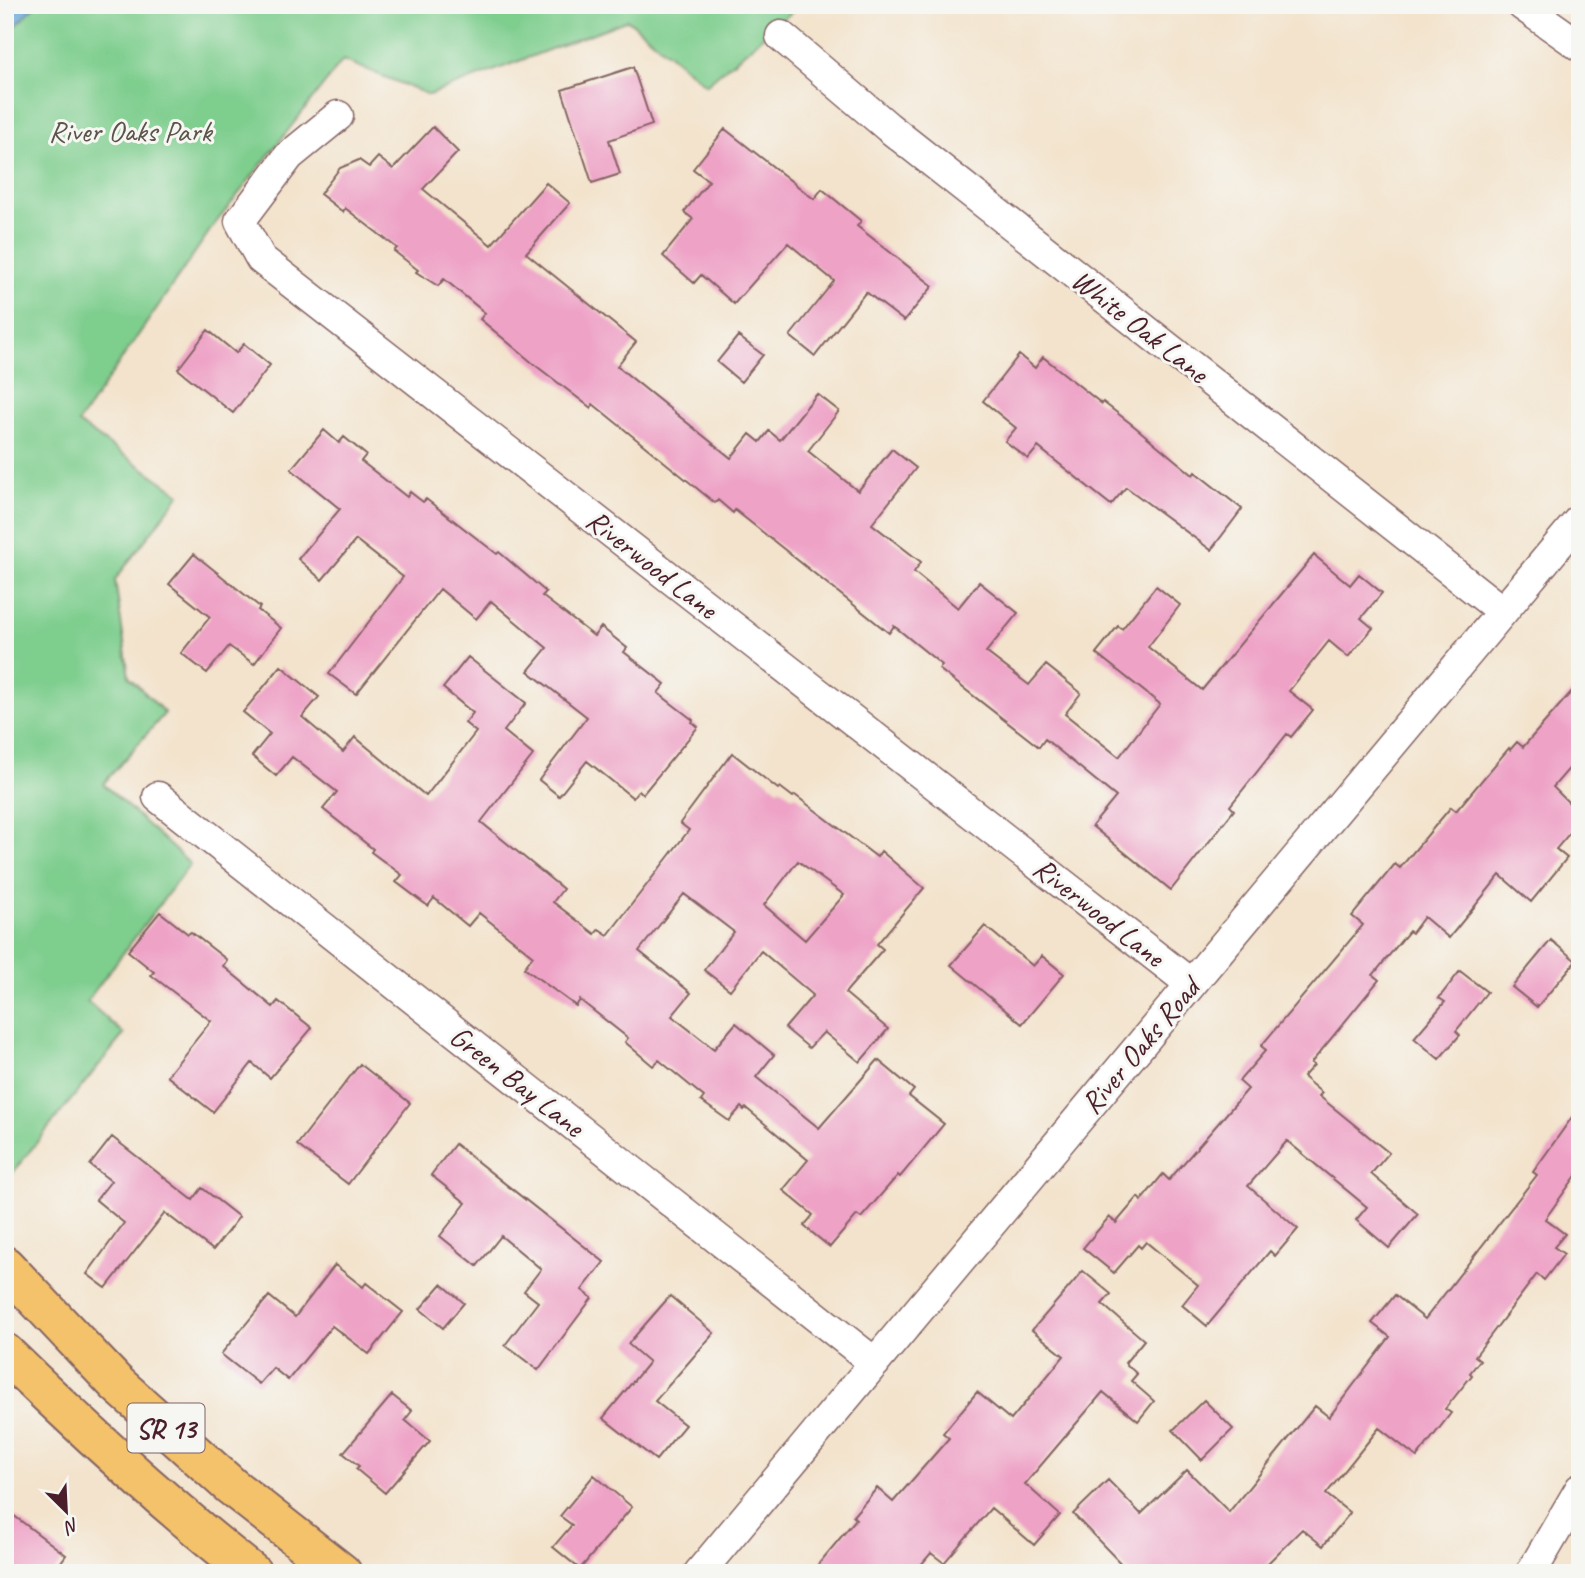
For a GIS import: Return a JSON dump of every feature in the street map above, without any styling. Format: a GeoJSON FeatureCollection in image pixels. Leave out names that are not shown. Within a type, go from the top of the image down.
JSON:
{"type":"FeatureCollection","features":[{"type":"Feature","properties":{"kind":"main road","name":"SR 13"},"geometry":{"type":"LineString","coordinates":[[5,1266],[116,1382],[231,1486],[342,1573]]}},
{"type":"Feature","properties":{"kind":"main road","name":"SR 13"},"geometry":{"type":"LineString","coordinates":[[5,1353],[85,1432],[252,1573]]}},
{"type":"Feature","properties":{"kind":"street"},"geometry":{"type":"LineString","coordinates":[[1522,5],[1580,46]]}},
{"type":"Feature","properties":{"kind":"street","name":"White Oak Lane"},"geometry":{"type":"LineString","coordinates":[[781,36],[899,136],[1502,611]]}},
{"type":"Feature","properties":{"kind":"street","name":"Riverwood Lane"},"geometry":{"type":"LineString","coordinates":[[338,116],[289,156],[240,221],[261,259],[1191,984]]}},
{"type":"Feature","properties":{"kind":"street","name":"River Oaks Road"},"geometry":{"type":"LineString","coordinates":[[699,1573],[1580,519]]}},
{"type":"Feature","properties":{"kind":"street","name":"Green Bay Lane"},"geometry":{"type":"LineString","coordinates":[[158,797],[875,1363]]}},
{"type":"Feature","properties":{"kind":"street"},"geometry":{"type":"LineString","coordinates":[[1531,1573],[1580,1489]]}},
{"type":"Feature","properties":{"kind":"green space","name":"River Oaks Park"},"geometry":{"type":"Polygon","coordinates":[[[35,5],[800,5],[706,85],[628,20],[429,95],[343,60],[211,229],[78,423],[180,494],[115,580],[129,677],[165,713],[103,784],[190,864],[87,1001],[124,1034],[5,1182],[5,38],[35,5]]]}},
{"type":"Feature","properties":{"kind":"water"},"geometry":{"type":"Polygon","coordinates":[[[5,5],[35,5],[5,38],[5,5]]]}},
{"type":"Feature","properties":{"kind":"building"},"geometry":{"type":"Polygon","coordinates":[[[633,67],[652,125],[609,140],[620,174],[592,183],[562,90],[633,67]]]}},
{"type":"Feature","properties":{"kind":"building"},"geometry":{"type":"Polygon","coordinates":[[[433,127],[458,152],[423,189],[491,245],[546,183],[570,203],[526,253],[636,342],[617,366],[731,458],[750,434],[760,442],[769,431],[780,440],[817,394],[839,411],[808,451],[858,491],[892,449],[916,468],[872,524],[921,562],[914,572],[958,608],[979,582],[1018,613],[986,652],[1029,685],[1046,665],[1081,693],[1065,714],[1119,757],[1160,704],[1096,653],[1118,626],[1122,629],[1156,586],[1180,605],[1148,647],[1202,690],[1314,555],[1350,585],[1359,574],[1382,593],[1361,618],[1373,628],[1348,657],[1329,641],[1289,691],[1313,710],[1291,737],[1287,734],[1230,806],[1234,810],[1171,890],[1092,826],[1116,797],[1045,739],[1039,747],[939,669],[942,665],[894,626],[889,633],[735,510],[733,513],[718,500],[715,503],[593,404],[591,408],[535,365],[480,319],[485,313],[444,279],[438,286],[416,272],[418,270],[394,251],[397,248],[345,208],[343,212],[320,194],[340,168],[359,160],[369,167],[378,157],[393,169],[433,127]]]}},
{"type":"Feature","properties":{"kind":"building"},"geometry":{"type":"Polygon","coordinates":[[[725,129],[814,199],[822,189],[861,221],[857,226],[933,286],[904,321],[866,292],[815,356],[790,336],[834,281],[788,243],[734,304],[701,275],[694,283],[663,256],[693,219],[684,212],[709,181],[693,169],[725,129]]]}},
{"type":"Feature","properties":{"kind":"building"},"geometry":{"type":"Polygon","coordinates":[[[208,330],[236,353],[244,344],[270,365],[233,413],[178,369],[208,330]]]}},
{"type":"Feature","properties":{"kind":"building"},"geometry":{"type":"Polygon","coordinates":[[[738,336],[763,355],[741,382],[717,362],[738,336]]]}},
{"type":"Feature","properties":{"kind":"building"},"geometry":{"type":"Polygon","coordinates":[[[1019,355],[1035,368],[1043,357],[1193,475],[1195,472],[1242,509],[1211,550],[1126,487],[1111,505],[1038,447],[1028,459],[1005,441],[1016,428],[983,401],[1019,355]]]}},
{"type":"Feature","properties":{"kind":"building"},"geometry":{"type":"Polygon","coordinates":[[[324,430],[339,443],[344,437],[366,455],[361,461],[407,497],[410,492],[423,502],[426,499],[497,554],[499,552],[546,592],[542,596],[594,636],[601,627],[627,648],[624,652],[665,684],[658,693],[698,727],[643,794],[639,790],[633,798],[587,761],[559,796],[539,780],[587,717],[528,671],[547,648],[491,601],[476,619],[440,589],[356,694],[329,674],[403,577],[356,540],[322,580],[298,559],[340,509],[291,469],[324,430]]]}},
{"type":"Feature","properties":{"kind":"building"},"geometry":{"type":"Polygon","coordinates":[[[194,554],[260,607],[258,610],[281,628],[254,664],[229,646],[207,673],[181,653],[210,617],[169,584],[194,554]]]}},
{"type":"Feature","properties":{"kind":"building"},"geometry":{"type":"Polygon","coordinates":[[[468,657],[526,703],[504,731],[533,755],[481,822],[563,889],[553,902],[595,934],[599,929],[608,935],[689,830],[680,823],[732,753],[778,789],[780,787],[793,797],[795,795],[877,857],[881,851],[924,888],[877,944],[883,949],[845,993],[888,1029],[860,1062],[824,1032],[809,1048],[785,1028],[813,995],[761,951],[730,990],[704,970],[734,932],[684,894],[639,951],[691,993],[672,1016],[714,1049],[736,1023],[774,1055],[756,1077],[819,1128],[878,1060],[914,1090],[909,1096],[944,1124],[900,1177],[898,1175],[861,1218],[857,1215],[830,1247],[804,1226],[813,1215],[783,1190],[808,1160],[746,1108],[744,1110],[741,1107],[729,1121],[701,1101],[704,1097],[659,1060],[653,1066],[625,1042],[628,1038],[580,1000],[576,1006],[524,968],[533,956],[479,913],[468,926],[434,898],[428,906],[396,882],[402,875],[371,852],[373,849],[323,809],[337,792],[292,757],[276,776],[252,756],[270,734],[243,712],[281,666],[319,697],[302,717],[343,752],[355,737],[426,796],[476,732],[465,723],[473,713],[443,688],[468,657]],[[798,861],[764,905],[805,940],[844,895],[798,861]]]}},
{"type":"Feature","properties":{"kind":"building"},"geometry":{"type":"Polygon","coordinates":[[[1580,682],[1580,756],[1553,787],[1580,814],[1580,821],[1556,849],[1567,858],[1531,902],[1500,875],[1449,938],[1424,917],[1373,975],[1379,980],[1311,1063],[1314,1065],[1303,1077],[1322,1093],[1319,1096],[1389,1153],[1371,1174],[1418,1214],[1389,1248],[1356,1220],[1367,1207],[1287,1141],[1248,1186],[1298,1229],[1275,1256],[1270,1251],[1207,1326],[1182,1305],[1198,1285],[1146,1242],[1141,1248],[1138,1245],[1114,1273],[1083,1248],[1109,1217],[1116,1223],[1138,1197],[1141,1201],[1163,1174],[1169,1180],[1248,1089],[1239,1081],[1266,1050],[1261,1046],[1363,925],[1352,916],[1395,864],[1400,868],[1451,807],[1456,811],[1509,748],[1510,750],[1517,742],[1523,747],[1580,682]]]}},
{"type":"Feature","properties":{"kind":"building"},"geometry":{"type":"Polygon","coordinates":[[[160,912],[227,960],[223,966],[273,1007],[278,1001],[312,1028],[270,1078],[252,1063],[213,1112],[167,1076],[211,1021],[151,975],[154,972],[128,951],[160,912]]]}},
{"type":"Feature","properties":{"kind":"building"},"geometry":{"type":"Polygon","coordinates":[[[985,926],[1033,966],[1042,956],[1064,974],[1022,1024],[951,965],[985,926]]]}},
{"type":"Feature","properties":{"kind":"building"},"geometry":{"type":"Polygon","coordinates":[[[1551,940],[1576,961],[1537,1007],[1512,987],[1551,940]]]}},
{"type":"Feature","properties":{"kind":"building"},"geometry":{"type":"Polygon","coordinates":[[[1460,971],[1487,992],[1456,1031],[1460,1035],[1439,1059],[1414,1038],[1445,1002],[1439,998],[1460,971]]]}},
{"type":"Feature","properties":{"kind":"building"},"geometry":{"type":"Polygon","coordinates":[[[360,1064],[410,1103],[348,1184],[297,1145],[360,1064]]]}},
{"type":"Feature","properties":{"kind":"building"},"geometry":{"type":"Polygon","coordinates":[[[1580,1106],[1580,1170],[1545,1219],[1565,1234],[1554,1247],[1564,1254],[1544,1280],[1537,1274],[1475,1356],[1480,1360],[1470,1373],[1472,1375],[1445,1409],[1451,1413],[1417,1457],[1379,1428],[1326,1494],[1350,1513],[1323,1546],[1302,1529],[1258,1573],[1130,1573],[1073,1514],[1108,1480],[1141,1514],[1187,1470],[1229,1512],[1315,1406],[1329,1417],[1390,1337],[1372,1323],[1395,1295],[1425,1319],[1537,1175],[1533,1172],[1580,1106]]]}},
{"type":"Feature","properties":{"kind":"building"},"geometry":{"type":"Polygon","coordinates":[[[112,1137],[193,1200],[202,1188],[239,1217],[213,1250],[165,1213],[106,1288],[87,1274],[124,1223],[96,1200],[111,1181],[90,1165],[112,1137]]]}},
{"type":"Feature","properties":{"kind":"building"},"geometry":{"type":"Polygon","coordinates":[[[455,1144],[604,1262],[582,1290],[592,1298],[538,1370],[505,1345],[538,1302],[524,1291],[541,1269],[501,1236],[477,1266],[440,1236],[466,1203],[431,1175],[455,1144]]]}},
{"type":"Feature","properties":{"kind":"building"},"geometry":{"type":"Polygon","coordinates":[[[335,1265],[363,1287],[366,1283],[403,1312],[369,1354],[332,1326],[288,1380],[273,1368],[259,1384],[221,1354],[269,1296],[295,1317],[335,1265]]]}},
{"type":"Feature","properties":{"kind":"building"},"geometry":{"type":"Polygon","coordinates":[[[1083,1271],[1111,1294],[1102,1304],[1144,1340],[1125,1363],[1137,1374],[1131,1381],[1154,1401],[1138,1421],[1103,1392],[1025,1484],[1060,1515],[1034,1545],[991,1508],[944,1563],[931,1553],[914,1573],[811,1573],[856,1519],[853,1516],[877,1488],[893,1502],[949,1438],[943,1433],[977,1392],[1011,1420],[1064,1356],[1032,1330],[1083,1271]]]}},
{"type":"Feature","properties":{"kind":"building"},"geometry":{"type":"Polygon","coordinates":[[[442,1284],[464,1303],[443,1328],[420,1309],[442,1284]]]}},
{"type":"Feature","properties":{"kind":"building"},"geometry":{"type":"Polygon","coordinates":[[[670,1296],[714,1333],[655,1401],[685,1425],[656,1460],[603,1418],[649,1362],[628,1344],[670,1296]]]}},
{"type":"Feature","properties":{"kind":"building"},"geometry":{"type":"Polygon","coordinates":[[[392,1395],[412,1411],[405,1420],[430,1441],[385,1493],[356,1469],[359,1466],[343,1453],[392,1395]]]}},
{"type":"Feature","properties":{"kind":"building"},"geometry":{"type":"Polygon","coordinates":[[[1204,1400],[1233,1429],[1202,1460],[1173,1430],[1204,1400]]]}},
{"type":"Feature","properties":{"kind":"building"},"geometry":{"type":"Polygon","coordinates":[[[594,1475],[632,1507],[580,1569],[553,1547],[572,1525],[560,1516],[594,1475]]]}},
{"type":"Feature","properties":{"kind":"building"},"geometry":{"type":"Polygon","coordinates":[[[5,1509],[66,1555],[53,1573],[5,1573],[5,1509]]]}}]}
